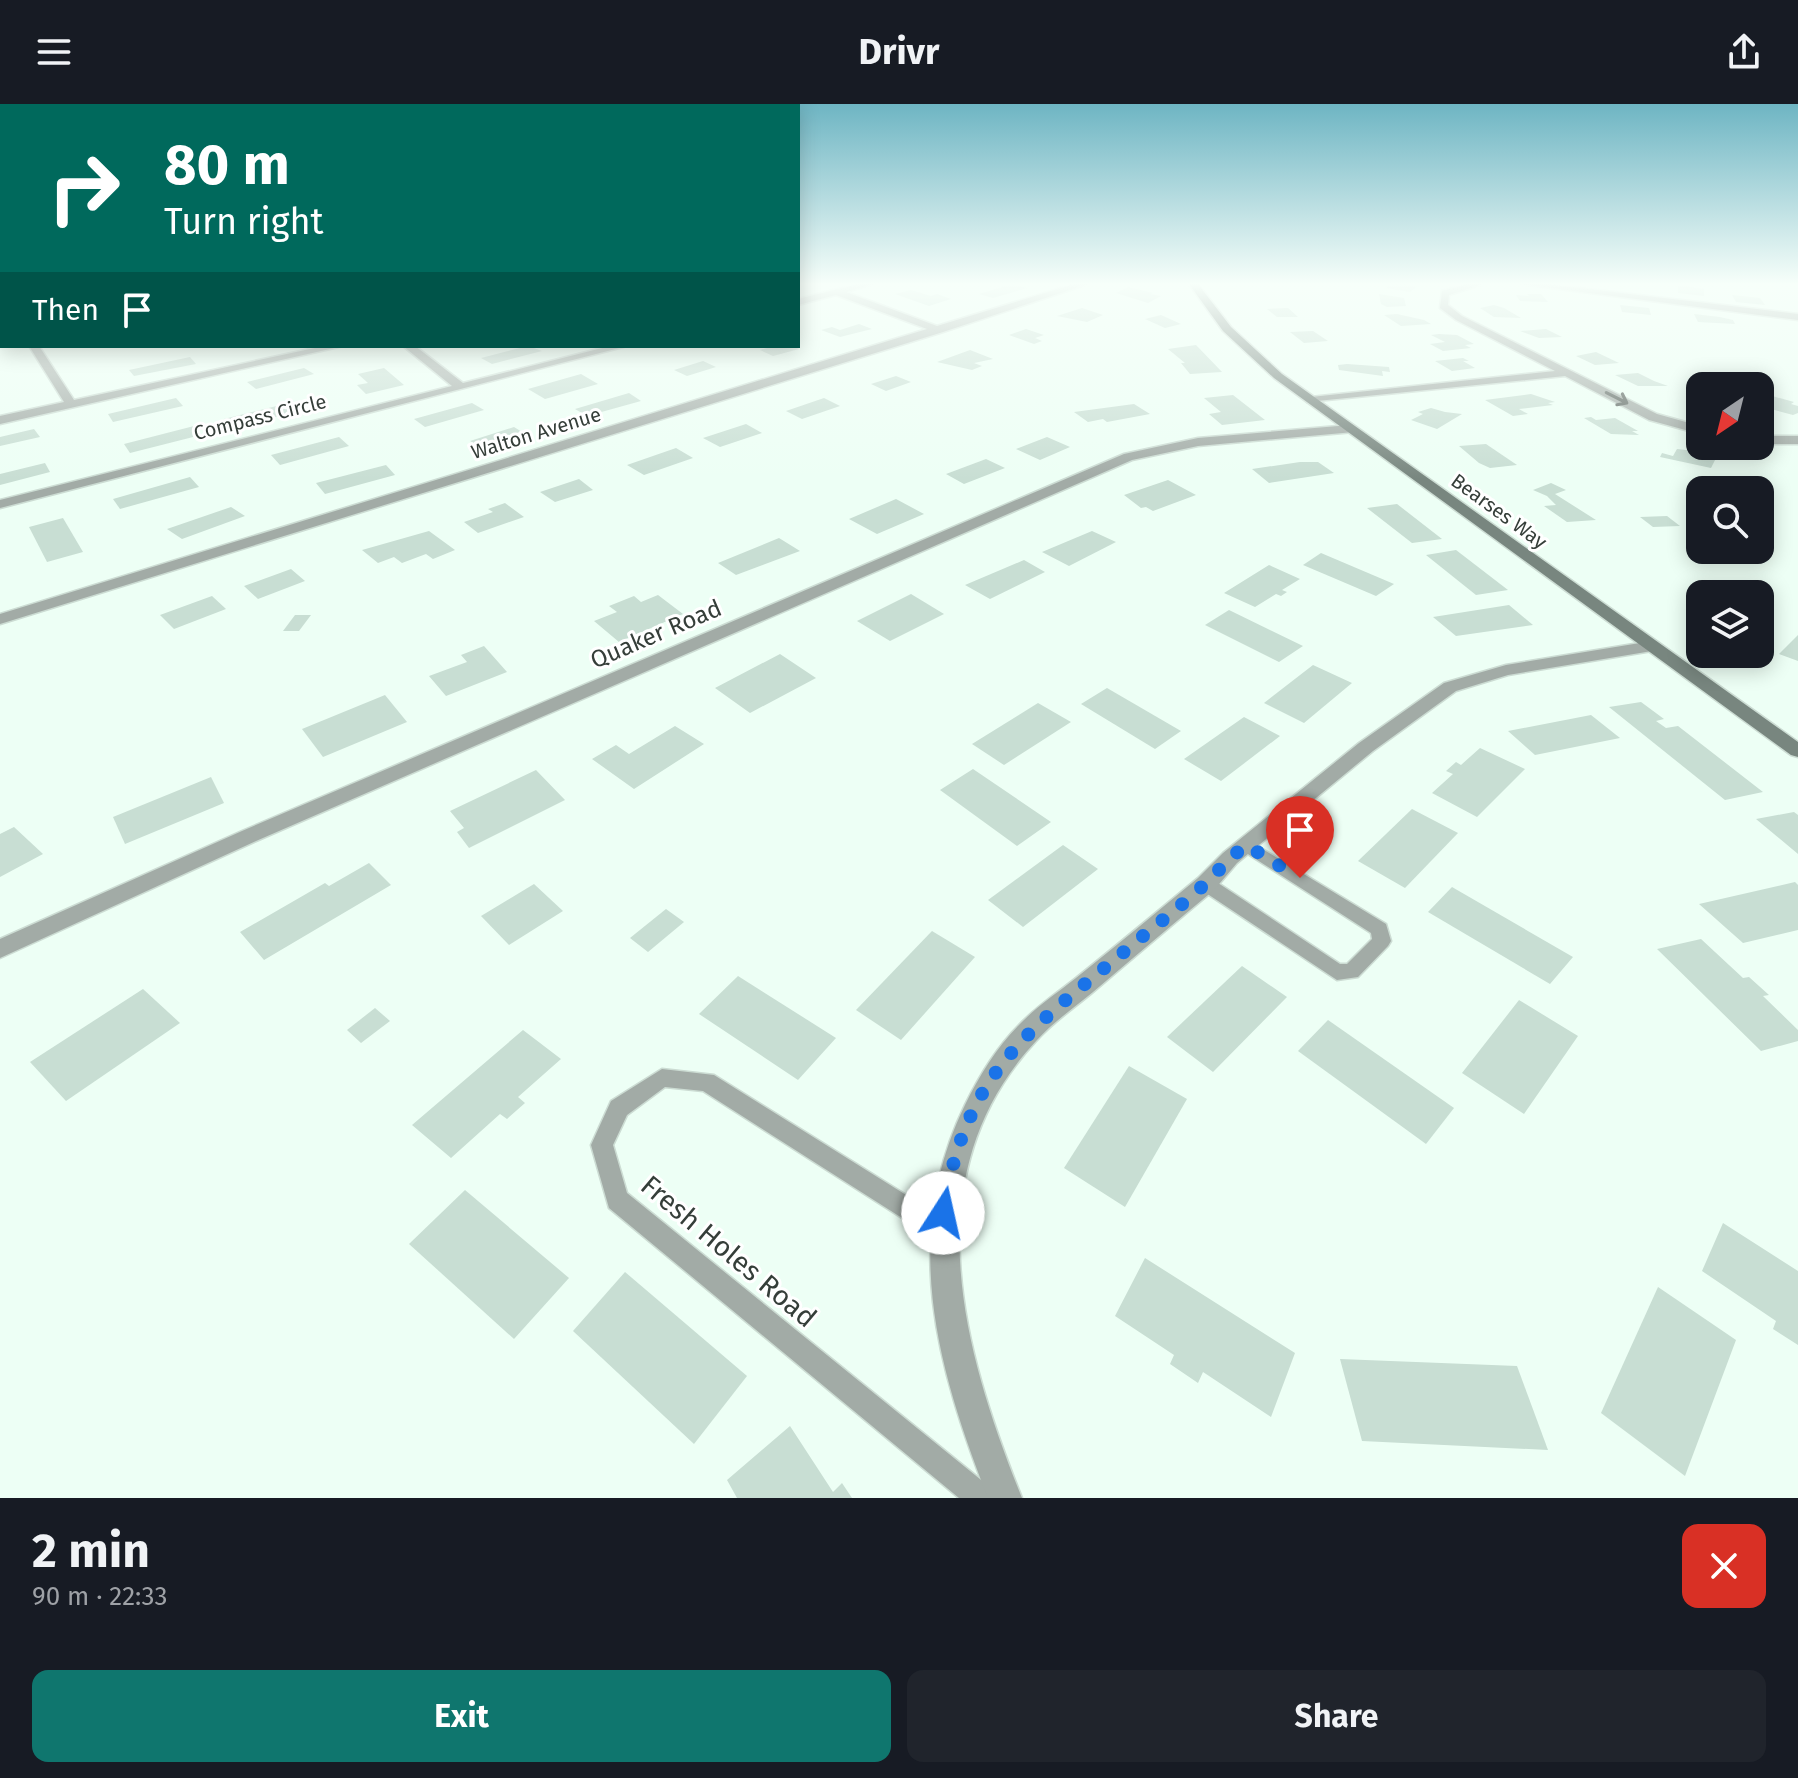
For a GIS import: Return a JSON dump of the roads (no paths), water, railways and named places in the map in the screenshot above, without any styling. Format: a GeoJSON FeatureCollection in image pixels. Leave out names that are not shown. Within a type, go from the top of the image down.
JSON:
{"type":"FeatureCollection","features":[{"type":"Feature","properties":{"kind":"main road","name":"Bearses Way"},"geometry":{"type":"LineString","coordinates":[[1249,349],[1278,376],[1350,429],[1798,751]]}},
{"type":"Feature","properties":{"kind":"street"},"geometry":{"type":"LineString","coordinates":[[36,349],[71,404]]}},
{"type":"Feature","properties":{"kind":"street"},"geometry":{"type":"LineString","coordinates":[[0,420],[324,349]]}},
{"type":"Feature","properties":{"kind":"street"},"geometry":{"type":"LineString","coordinates":[[412,349],[461,387]]}},
{"type":"Feature","properties":{"kind":"street","name":"Compass Circle"},"geometry":{"type":"LineString","coordinates":[[0,504],[610,349]]}},
{"type":"Feature","properties":{"kind":"street","name":"Walton Avenue"},"geometry":{"type":"LineString","coordinates":[[0,619],[877,349]]}},
{"type":"Feature","properties":{"kind":"street"},"geometry":{"type":"LineString","coordinates":[[1520,349],[1653,417],[1686,426]]}},
{"type":"Feature","properties":{"kind":"street"},"geometry":{"type":"LineString","coordinates":[[1311,400],[1567,373]]}},
{"type":"Feature","properties":{"kind":"street","name":"Quaker Road"},"geometry":{"type":"LineString","coordinates":[[0,949],[249,836],[1128,457],[1198,442],[1350,429]]}},
{"type":"Feature","properties":{"kind":"street"},"geometry":{"type":"LineString","coordinates":[[1774,440],[1798,440]]}},
{"type":"Feature","properties":{"kind":"street"},"geometry":{"type":"LineString","coordinates":[[1005,1498],[973,1416],[961,1369],[947,1293],[943,1231],[953,1159],[977,1101],[999,1066],[1028,1032],[1206,884],[1246,845],[1366,747],[1450,687],[1506,670],[1652,646]]}},
{"type":"Feature","properties":{"kind":"lane"},"geometry":{"type":"LineString","coordinates":[[1206,884],[1337,972],[1351,972],[1382,941],[1380,929],[1246,845]]}},
{"type":"Feature","properties":{"kind":"lane","name":"Fresh Holes Road"},"geometry":{"type":"LineString","coordinates":[[943,1231],[707,1082],[662,1078],[619,1108],[602,1145],[617,1200],[981,1498]]}}]}
